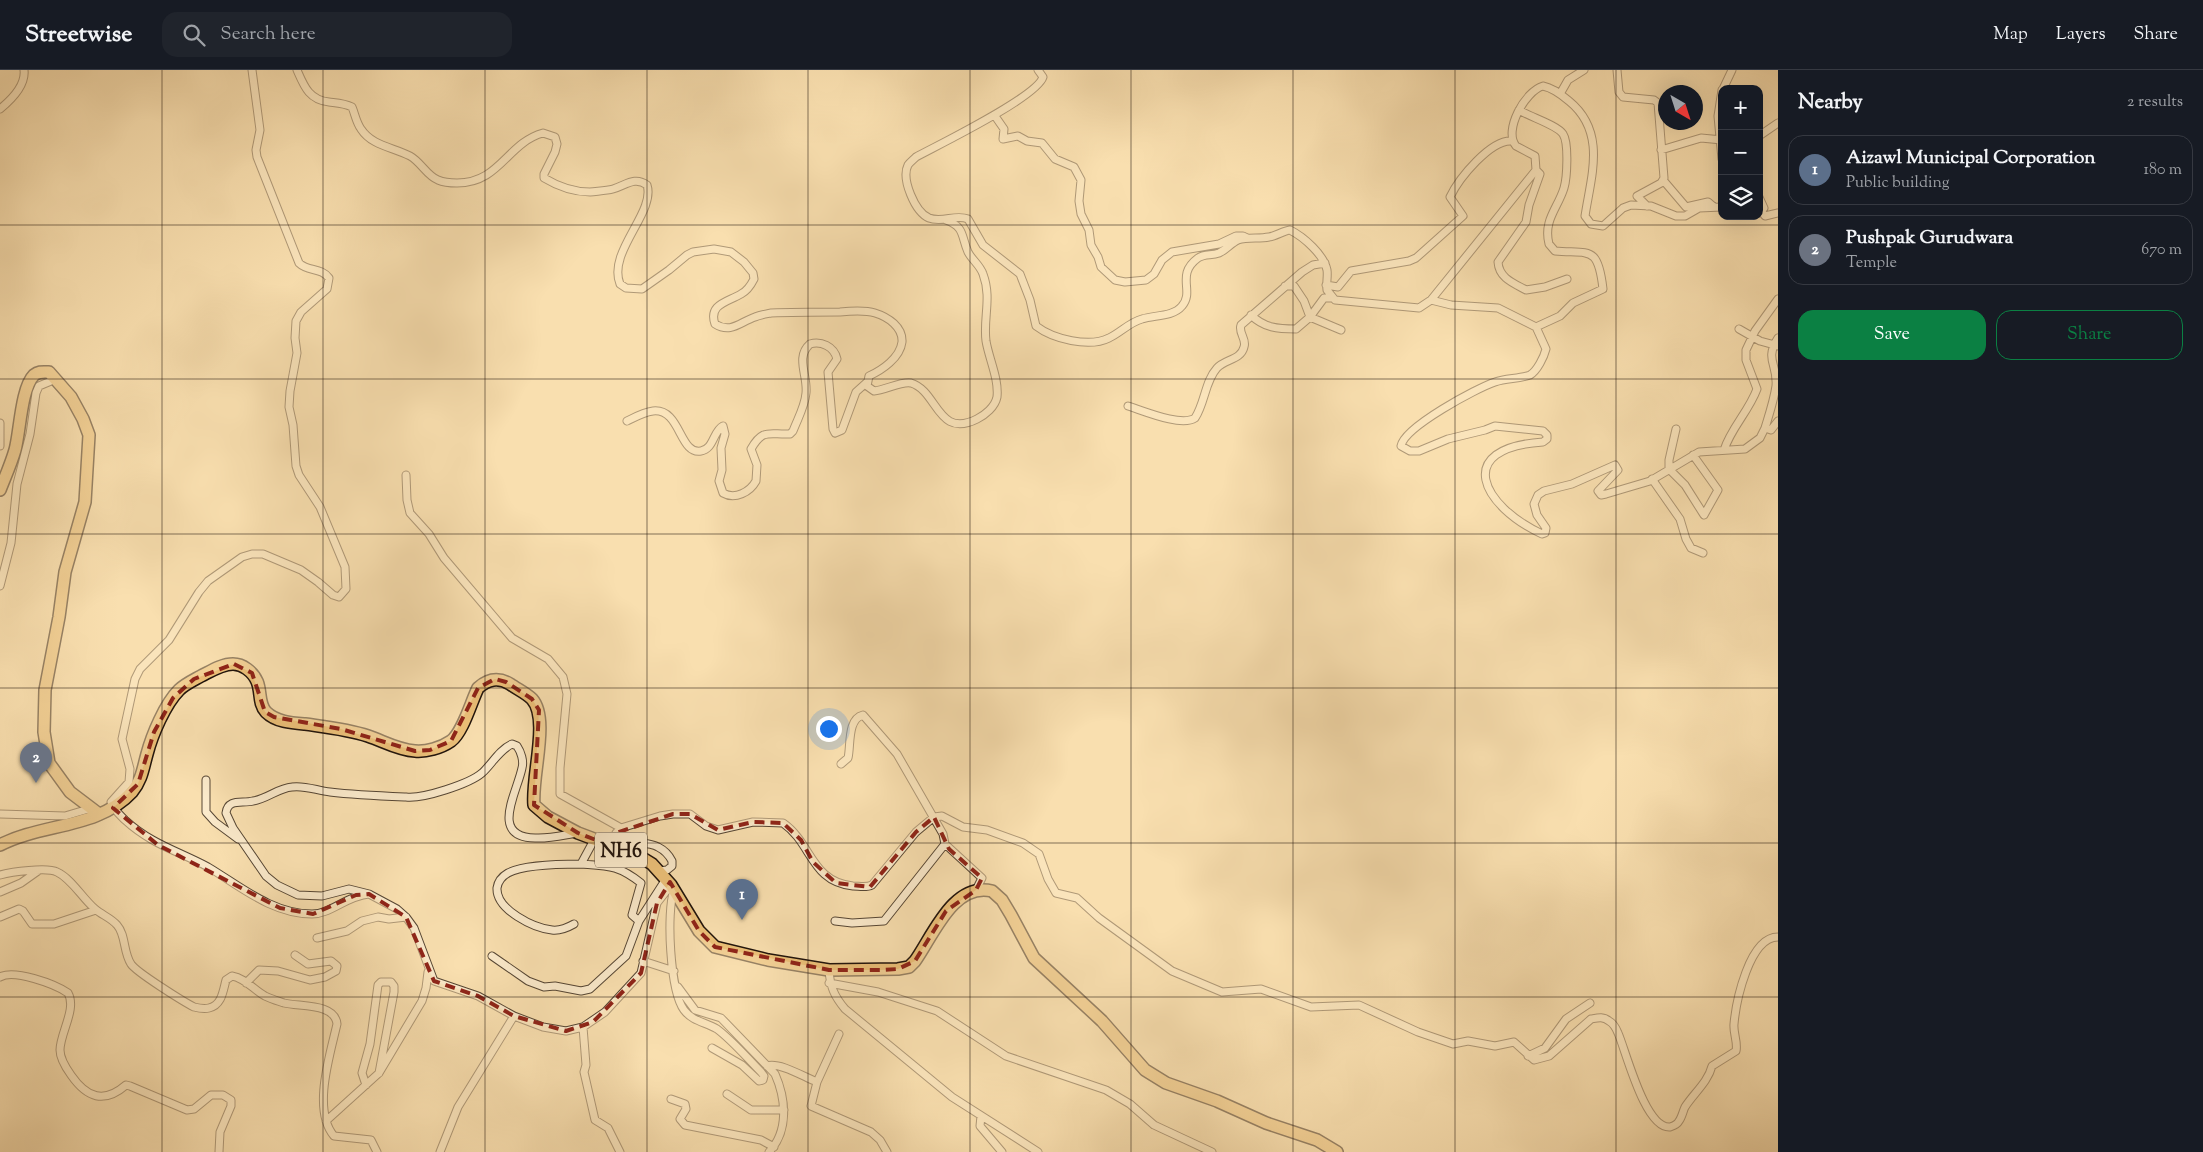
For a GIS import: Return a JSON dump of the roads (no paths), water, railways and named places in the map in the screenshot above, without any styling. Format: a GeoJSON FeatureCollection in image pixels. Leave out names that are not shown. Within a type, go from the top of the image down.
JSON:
{"type":"FeatureCollection","features":[{"type":"Feature","properties":{"kind":"main road"},"geometry":{"type":"LineString","coordinates":[[0,489],[13,455],[22,409],[31,380],[35,374],[41,371],[49,372],[71,396],[89,435],[85,502],[65,572],[59,617],[44,690],[44,732],[50,763],[70,792],[95,811]]}},
{"type":"Feature","properties":{"kind":"main road","name":"NH6"},"geometry":{"type":"LineString","coordinates":[[0,844],[22,836],[59,827],[95,811],[113,808],[131,793],[138,784],[154,732],[176,693],[194,679],[212,670],[234,664],[244,666],[252,673],[259,684],[261,702],[265,712],[274,717],[285,722],[341,729],[415,751],[430,750],[451,741],[459,730],[478,688],[484,682],[495,679],[506,682],[532,699],[539,710],[541,723],[533,791],[534,805],[548,817],[578,833],[639,856],[667,881],[699,931],[715,947],[768,960],[829,970],[898,969],[909,967],[922,952],[946,911],[976,890]]}},
{"type":"Feature","properties":{"kind":"main road"},"geometry":{"type":"LineString","coordinates":[[976,890],[992,890],[1002,900],[1034,958],[1102,1021],[1145,1070],[1166,1084],[1217,1101],[1266,1123],[1317,1140],[1337,1152]]}},
{"type":"Feature","properties":{"kind":"street"},"geometry":{"type":"LineString","coordinates":[[0,109],[18,91],[24,77],[24,70]]}},
{"type":"Feature","properties":{"kind":"street"},"geometry":{"type":"LineString","coordinates":[[252,70],[260,130],[256,150],[257,157],[299,263],[305,268],[318,269],[329,278],[327,289],[301,312],[296,321],[295,338],[297,353],[290,391],[290,407],[296,466],[299,475],[320,507],[346,567],[346,589],[339,597],[333,595],[301,570],[263,554],[252,554],[242,557],[208,581],[169,640],[144,664],[135,679],[122,739],[130,776],[126,787],[111,802],[113,808],[133,827],[158,845],[207,867],[257,898],[280,908],[313,914],[326,911],[356,895],[369,894]]}},
{"type":"Feature","properties":{"kind":"street"},"geometry":{"type":"LineString","coordinates":[[297,70],[304,88],[311,96],[325,101],[345,103],[352,108],[358,123],[366,135],[382,146],[416,159],[436,180],[447,183],[464,183],[482,178],[499,167],[519,145],[543,133],[555,137],[557,144],[544,174],[544,178],[557,186],[590,192],[614,188],[628,182],[642,182],[647,185],[648,196],[621,258],[618,272],[620,284],[626,288],[642,289],[693,252],[714,249],[731,252],[744,262],[753,273],[754,279],[742,294],[722,303],[714,310],[715,324],[728,329],[739,326],[757,316],[771,313],[874,313],[891,320],[899,330],[902,342],[899,352],[881,371],[869,376],[866,383],[856,392],[840,433],[835,433],[833,429],[828,372],[837,359],[836,354],[825,344],[810,344],[803,353],[803,370],[806,382],[805,403],[790,434],[766,433],[759,436],[751,449],[757,465],[756,481],[747,491],[732,496],[723,493],[719,481],[722,470],[721,448],[725,434],[723,426],[711,444],[705,450],[697,452],[690,449],[672,420],[666,414],[655,411],[648,412],[627,421]]}},
{"type":"Feature","properties":{"kind":"street"},"geometry":{"type":"LineString","coordinates":[[866,383],[874,391],[892,388],[899,384],[912,384],[925,394],[944,418],[954,423],[966,423],[979,418],[991,409],[995,403],[996,388],[985,333],[989,302],[984,275],[968,252],[961,230],[956,224],[929,218],[918,209],[909,192],[907,167],[916,157],[995,116],[1041,82],[1042,74],[1038,70]]}},
{"type":"Feature","properties":{"kind":"street"},"geometry":{"type":"LineString","coordinates":[[1560,94],[1568,80],[1584,70]]}},
{"type":"Feature","properties":{"kind":"street"},"geometry":{"type":"LineString","coordinates":[[1617,70],[1619,92],[1623,97],[1657,101],[1663,180],[1686,207],[1708,202],[1718,207]]}},
{"type":"Feature","properties":{"kind":"street"},"geometry":{"type":"LineString","coordinates":[[1724,85],[1732,70]]}},
{"type":"Feature","properties":{"kind":"street"},"geometry":{"type":"LineString","coordinates":[[1567,279],[1545,287],[1526,290],[1502,275],[1499,269],[1498,262],[1526,222],[1529,205],[1539,181],[1540,174],[1536,170],[1535,156],[1516,146],[1512,141],[1515,120],[1519,110],[1528,95],[1538,88],[1546,86],[1560,94],[1582,113],[1595,151],[1584,216],[1594,226],[1603,226],[1627,206],[1647,206],[1676,216],[1685,216],[1699,208],[1718,207]]}},
{"type":"Feature","properties":{"kind":"street"},"geometry":{"type":"LineString","coordinates":[[1519,110],[1532,118],[1553,125],[1563,134],[1566,152],[1565,185],[1552,212],[1549,244],[1555,251],[1582,251],[1589,253],[1598,266],[1603,289],[1573,303],[1560,316],[1536,327]]}},
{"type":"Feature","properties":{"kind":"street"},"geometry":{"type":"LineString","coordinates":[[995,116],[1004,129],[1003,139],[1018,136],[1042,144],[1055,159],[1074,167],[1081,180],[1078,201],[1081,214],[1089,230],[1091,245],[1101,266],[1115,280],[1125,282],[1146,280],[1154,274],[1162,260],[1172,252],[1219,244],[1236,236],[1248,238]]}},
{"type":"Feature","properties":{"kind":"street"},"geometry":{"type":"LineString","coordinates":[[1763,133],[1778,123]]}},
{"type":"Feature","properties":{"kind":"street"},"geometry":{"type":"LineString","coordinates":[[1661,150],[1701,138],[1718,140]]}},
{"type":"Feature","properties":{"kind":"street"},"geometry":{"type":"LineString","coordinates":[[1326,285],[1338,287],[1351,271],[1409,261],[1416,258],[1463,216],[1450,197],[1467,172],[1498,143],[1512,141]]}},
{"type":"Feature","properties":{"kind":"street"},"geometry":{"type":"LineString","coordinates":[[1250,315],[1266,326],[1282,330],[1296,330],[1310,317],[1324,298],[1413,309],[1419,308],[1431,300],[1536,170]]}},
{"type":"Feature","properties":{"kind":"street"},"geometry":{"type":"LineString","coordinates":[[1647,206],[1637,195],[1661,183],[1663,180]]}},
{"type":"Feature","properties":{"kind":"street"},"geometry":{"type":"LineString","coordinates":[[1763,214],[1765,216],[1778,213]]}},
{"type":"Feature","properties":{"kind":"street"},"geometry":{"type":"LineString","coordinates":[[944,220],[966,218],[983,246],[1020,274],[1028,293],[1032,315],[1038,328],[1049,333],[1093,343],[1109,338],[1140,319],[1166,314],[1182,307],[1185,300],[1185,273],[1189,266],[1205,253],[1218,253],[1237,241],[1248,238],[1270,237],[1290,230],[1304,240],[1325,263],[1328,272],[1326,285],[1332,298]]}},
{"type":"Feature","properties":{"kind":"street"},"geometry":{"type":"LineString","coordinates":[[1128,406],[1175,420],[1190,422],[1195,418],[1213,373],[1222,362],[1237,357],[1244,348],[1245,342],[1240,329],[1241,325],[1284,286],[1313,264],[1325,263]]}},
{"type":"Feature","properties":{"kind":"street"},"geometry":{"type":"LineString","coordinates":[[1284,286],[1294,286],[1304,301],[1310,317],[1341,330]]}},
{"type":"Feature","properties":{"kind":"street"},"geometry":{"type":"LineString","coordinates":[[1724,450],[1728,438],[1747,409],[1757,389],[1746,360],[1746,350],[1751,337],[1778,299]]}},
{"type":"Feature","properties":{"kind":"street"},"geometry":{"type":"LineString","coordinates":[[1431,300],[1451,305],[1498,308],[1536,327],[1546,349],[1535,371],[1531,374],[1498,381],[1474,390],[1461,400],[1439,410],[1404,438],[1402,446],[1410,451],[1418,451],[1448,439],[1495,426],[1543,431],[1547,435],[1547,439],[1543,442],[1512,447],[1500,454],[1486,467],[1484,477],[1486,485],[1506,511],[1542,534],[1545,533],[1546,528],[1537,515],[1534,504],[1538,496],[1544,491],[1572,484],[1615,465],[1618,470],[1599,489],[1600,495],[1606,494],[1652,480],[1699,452],[1745,449],[1760,438],[1765,428],[1776,386],[1776,372],[1771,359],[1778,338]]}},
{"type":"Feature","properties":{"kind":"street"},"geometry":{"type":"LineString","coordinates":[[1739,329],[1751,337],[1776,346]]}},
{"type":"Feature","properties":{"kind":"street"},"geometry":{"type":"LineString","coordinates":[[0,586],[11,543],[17,484],[30,434],[36,393],[40,386],[51,381],[53,376]]}},
{"type":"Feature","properties":{"kind":"street"},"geometry":{"type":"LineString","coordinates":[[1765,428],[1771,430],[1778,421]]}},
{"type":"Feature","properties":{"kind":"street"},"geometry":{"type":"LineString","coordinates":[[0,423],[0,446]]}},
{"type":"Feature","properties":{"kind":"street"},"geometry":{"type":"LineString","coordinates":[[1676,429],[1670,450],[1669,469],[1685,485],[1704,515],[1718,490],[1693,455]]}},
{"type":"Feature","properties":{"kind":"street"},"geometry":{"type":"LineString","coordinates":[[406,474],[407,500],[410,513],[429,534],[444,558],[512,638],[548,660],[563,676],[567,694],[560,768],[560,794],[621,828]]}},
{"type":"Feature","properties":{"kind":"street"},"geometry":{"type":"LineString","coordinates":[[1652,480],[1680,519],[1691,548],[1702,553]]}},
{"type":"Feature","properties":{"kind":"street"},"geometry":{"type":"LineString","coordinates":[[840,764],[848,758],[850,734],[856,720],[863,715],[897,754],[934,817],[943,834],[945,844],[982,878],[976,890]]}},
{"type":"Feature","properties":{"kind":"street"},"geometry":{"type":"LineString","coordinates":[[578,833],[536,838],[520,836],[511,827],[508,814],[523,766],[520,750],[512,744],[506,746],[473,779],[445,790],[408,798],[331,792],[295,786],[276,791],[257,801],[234,802],[226,809],[226,817],[266,876],[277,885],[298,895],[322,896],[349,889],[369,894],[397,909],[406,917],[414,928],[432,979],[437,983],[478,996],[514,1016],[544,1027],[566,1031],[583,1027],[604,1012],[624,994],[641,973],[657,903],[667,881]]}},
{"type":"Feature","properties":{"kind":"street"},"geometry":{"type":"LineString","coordinates":[[206,780],[206,809],[208,814],[246,846]]}},
{"type":"Feature","properties":{"kind":"street"},"geometry":{"type":"LineString","coordinates":[[0,814],[65,816],[95,811]]}},
{"type":"Feature","properties":{"kind":"street"},"geometry":{"type":"LineString","coordinates":[[712,1048],[742,1065],[759,1081],[763,1080],[764,1076],[761,1072],[718,1030],[696,1021],[684,1010],[678,996],[670,948],[671,905],[667,870],[672,866],[672,861],[658,847],[621,839],[616,833],[621,828],[673,814],[690,814],[706,826],[718,830],[753,822],[783,823],[801,840],[813,862],[835,882],[869,887],[916,832],[934,817],[942,816],[963,827],[987,830],[1023,843],[1039,854],[1048,879],[1056,892],[1076,898],[1099,918],[1172,971],[1222,992],[1261,988],[1311,1007],[1359,1005],[1436,1039],[1453,1044],[1468,1042],[1495,1046],[1514,1042],[1534,1060],[1549,1056],[1591,1019],[1600,1017],[1608,1020],[1618,1033],[1631,1074],[1647,1106],[1658,1124],[1666,1127],[1674,1126],[1679,1121],[1693,1095],[1710,1074],[1712,1066],[1736,1051],[1734,1023],[1741,983],[1747,968],[1762,945],[1769,939],[1778,937]]}},
{"type":"Feature","properties":{"kind":"street"},"geometry":{"type":"LineString","coordinates":[[581,864],[594,840]]}},
{"type":"Feature","properties":{"kind":"street"},"geometry":{"type":"LineString","coordinates":[[835,921],[852,923],[884,921],[945,844]]}},
{"type":"Feature","properties":{"kind":"street"},"geometry":{"type":"LineString","coordinates":[[574,924],[565,929],[550,930],[512,913],[499,900],[497,885],[500,879],[514,870],[558,864],[609,866],[625,871],[641,883],[632,915],[639,921]]}},
{"type":"Feature","properties":{"kind":"street"},"geometry":{"type":"LineString","coordinates":[[0,876],[20,871],[55,871],[63,876],[96,910],[118,926],[127,957],[132,966],[146,978],[194,1007],[209,1008],[216,1005],[221,999],[228,977],[238,977],[265,996],[285,1003],[329,1011],[335,1016],[337,1024],[328,1067],[323,1107],[326,1121],[334,1136],[371,1140],[377,1152]]}},
{"type":"Feature","properties":{"kind":"street"},"geometry":{"type":"LineString","coordinates":[[0,892],[21,883],[38,871]]}},
{"type":"Feature","properties":{"kind":"street"},"geometry":{"type":"LineString","coordinates":[[492,956],[528,980],[544,987],[555,986],[568,990],[586,990],[596,984],[626,956],[639,921],[667,881]]}},
{"type":"Feature","properties":{"kind":"street"},"geometry":{"type":"LineString","coordinates":[[0,917],[19,909],[23,911],[32,924],[47,925],[96,910]]}},
{"type":"Feature","properties":{"kind":"street"},"geometry":{"type":"LineString","coordinates":[[317,938],[347,931],[362,921],[378,917],[406,917]]}},
{"type":"Feature","properties":{"kind":"street"},"geometry":{"type":"LineString","coordinates":[[246,983],[259,970],[278,971],[310,980],[325,977],[336,970],[338,966],[331,961],[308,964],[295,955]]}},
{"type":"Feature","properties":{"kind":"street"},"geometry":{"type":"LineString","coordinates":[[643,961],[674,971]]}},
{"type":"Feature","properties":{"kind":"street"},"geometry":{"type":"LineString","coordinates":[[326,1121],[378,1073],[422,1001],[429,969]]}},
{"type":"Feature","properties":{"kind":"street"},"geometry":{"type":"LineString","coordinates":[[829,970],[830,983],[835,997],[845,1009],[952,1097],[1038,1152]]}},
{"type":"Feature","properties":{"kind":"street"},"geometry":{"type":"LineString","coordinates":[[0,977],[5,974],[15,974],[68,993],[71,1002],[61,1044],[61,1057],[79,1086],[86,1092],[99,1096],[112,1095],[126,1085],[187,1110],[194,1110],[211,1095],[228,1097],[231,1100],[231,1106],[220,1132],[219,1152]]}},
{"type":"Feature","properties":{"kind":"street"},"geometry":{"type":"LineString","coordinates":[[366,1085],[362,1073],[370,1044],[378,985],[381,982],[391,982],[394,986],[394,992],[378,1073]]}},
{"type":"Feature","properties":{"kind":"street"},"geometry":{"type":"LineString","coordinates":[[830,983],[878,992],[937,1011],[1006,1056],[1106,1090],[1130,1104],[1154,1125],[1212,1152]]}},
{"type":"Feature","properties":{"kind":"street"},"geometry":{"type":"LineString","coordinates":[[671,1099],[685,1104],[686,1107],[680,1119],[685,1125],[761,1140],[772,1150],[781,1132],[784,1110],[779,1083],[767,1066],[722,1018],[695,1010],[676,984]]}},
{"type":"Feature","properties":{"kind":"street"},"geometry":{"type":"LineString","coordinates":[[1528,1056],[1545,1048],[1566,1019],[1590,1003]]}},
{"type":"Feature","properties":{"kind":"street"},"geometry":{"type":"LineString","coordinates":[[440,1152],[458,1107],[514,1016]]}},
{"type":"Feature","properties":{"kind":"street"},"geometry":{"type":"LineString","coordinates":[[583,1027],[586,1065],[584,1072],[595,1120],[608,1128],[620,1152]]}},
{"type":"Feature","properties":{"kind":"street"},"geometry":{"type":"LineString","coordinates":[[839,1034],[817,1082],[811,1101],[813,1108],[871,1132],[880,1140],[887,1152]]}},
{"type":"Feature","properties":{"kind":"street"},"geometry":{"type":"LineString","coordinates":[[767,1066],[772,1064],[785,1067],[817,1082]]}},
{"type":"Feature","properties":{"kind":"street"},"geometry":{"type":"LineString","coordinates":[[727,1094],[751,1110],[784,1110]]}},
{"type":"Feature","properties":{"kind":"street"},"geometry":{"type":"LineString","coordinates":[[981,1116],[980,1126],[1002,1152]]}},
{"type":"Feature","properties":{"kind":"place","name":"Pushpak Gurudwara"},"geometry":{"type":"Point","coordinates":[36,783]}},
{"type":"Feature","properties":{"kind":"place","name":"Aizawl Municipal Corporation"},"geometry":{"type":"Point","coordinates":[742,920]}}]}
